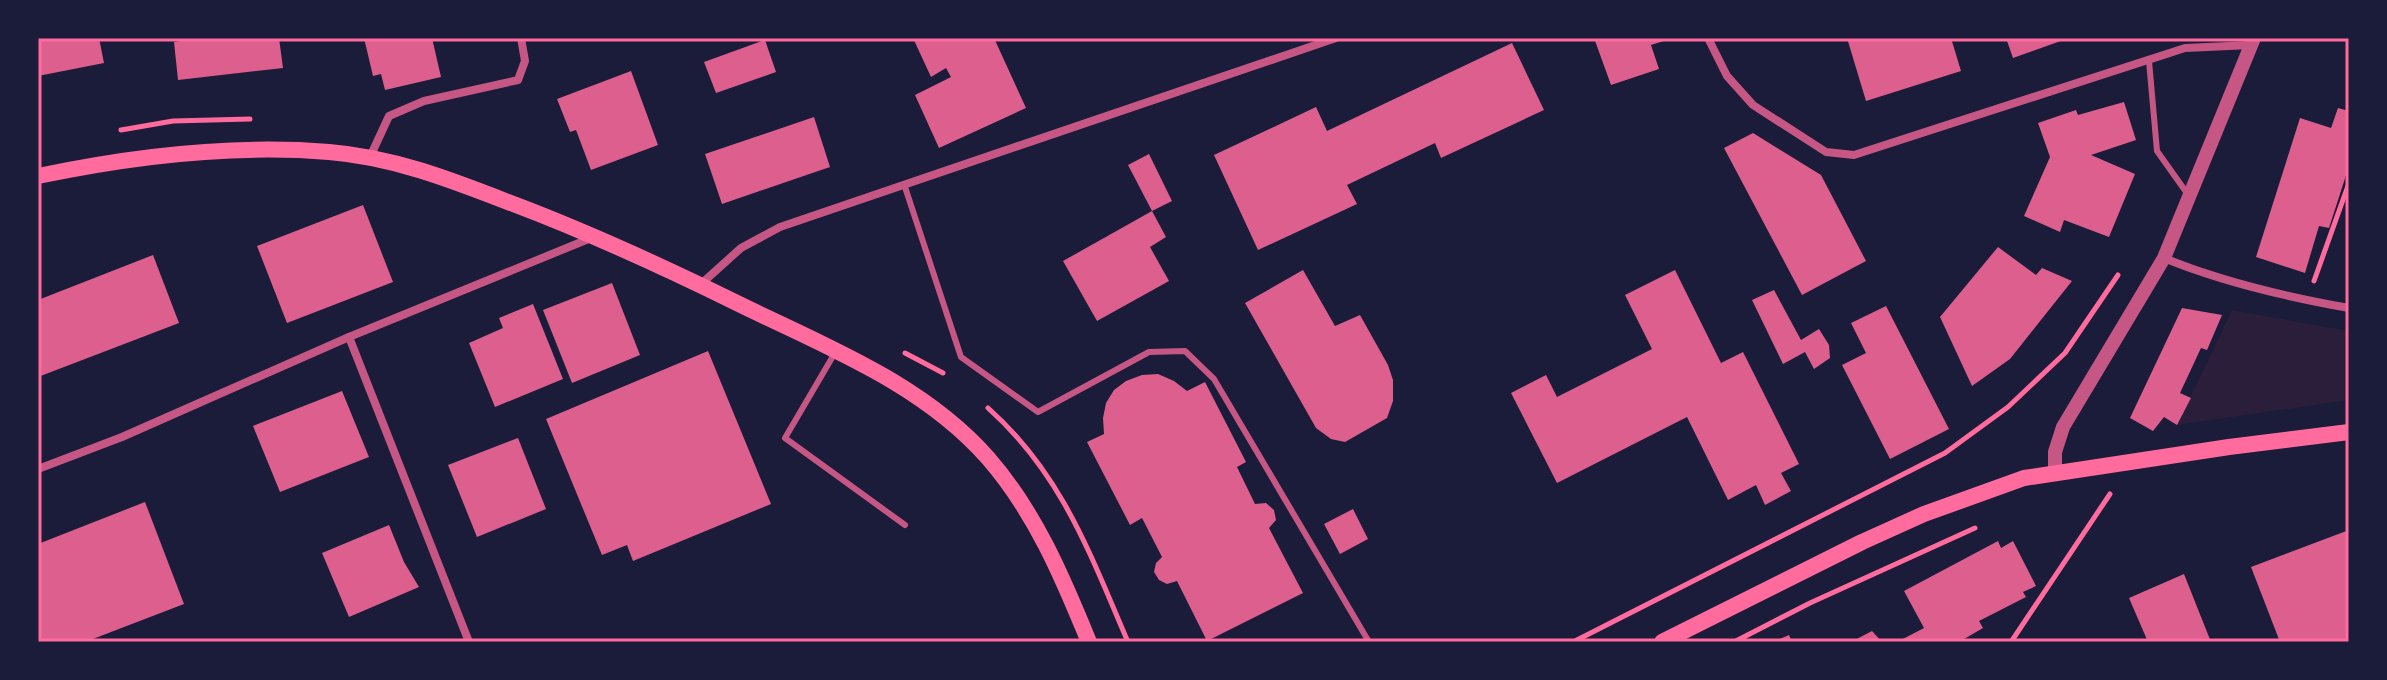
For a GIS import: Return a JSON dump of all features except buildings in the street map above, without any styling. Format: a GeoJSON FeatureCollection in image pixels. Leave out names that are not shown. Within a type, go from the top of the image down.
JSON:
{"type":"FeatureCollection","features":[{"type":"Feature","properties":{"kind":"main road"},"geometry":{"type":"LineString","coordinates":[[38,176],[131,159],[196,152],[329,152],[423,169],[597,236],[836,351],[929,404],[955,425],[1011,487],[1047,544],[1089,642]]}},
{"type":"Feature","properties":{"kind":"main road"},"geometry":{"type":"LineString","coordinates":[[1662,642],[1862,542],[1996,487],[2055,472],[2349,432]]}},
{"type":"Feature","properties":{"kind":"street"},"geometry":{"type":"LineString","coordinates":[[370,158],[389,116],[424,101],[518,80],[525,61],[521,38]]}},
{"type":"Feature","properties":{"kind":"street"},"geometry":{"type":"LineString","coordinates":[[701,285],[741,248],[759,236],[1336,38]]}},
{"type":"Feature","properties":{"kind":"street"},"geometry":{"type":"LineString","coordinates":[[1708,38],[1727,76],[1753,105],[1826,152],[1854,155],[2185,48],[2252,42],[2164,258],[2063,427],[2055,452],[2055,472]]}},
{"type":"Feature","properties":{"kind":"street"},"geometry":{"type":"LineString","coordinates":[[38,469],[122,437],[349,337],[597,236]]}},
{"type":"Feature","properties":{"kind":"street"},"geometry":{"type":"LineString","coordinates":[[2164,258],[2191,269],[2307,301],[2349,308]]}},
{"type":"Feature","properties":{"kind":"street"},"geometry":{"type":"LineString","coordinates":[[349,337],[469,642]]}},
{"type":"Feature","properties":{"kind":"lane"},"geometry":{"type":"LineString","coordinates":[[2149,61],[2157,151],[2189,197]]}},
{"type":"Feature","properties":{"kind":"lane"},"geometry":{"type":"LineString","coordinates":[[904,184],[961,357],[1038,412],[1149,352],[1185,351],[1214,379],[1369,642]]}},
{"type":"Feature","properties":{"kind":"lane"},"geometry":{"type":"LineString","coordinates":[[836,351],[785,438],[905,525]]}},
{"type":"Feature","properties":{"kind":"path"},"geometry":{"type":"LineString","coordinates":[[2307,301],[2349,183]]}},
{"type":"Feature","properties":{"kind":"path"},"geometry":{"type":"LineString","coordinates":[[1573,642],[1945,453],[2008,407],[2065,353],[2118,275]]}},
{"type":"Feature","properties":{"kind":"path"},"geometry":{"type":"LineString","coordinates":[[2011,642],[2112,490],[2100,492]]}},
{"type":"Feature","properties":{"kind":"path"},"geometry":{"type":"LineString","coordinates":[[1734,642],[1810,603],[1976,528]]}},
{"type":"Feature","properties":{"kind":"shaded area"},"geometry":{"type":"Polygon","coordinates":[[[2232,310],[2349,331],[2349,400],[2177,425],[2232,310]]]}}]}
